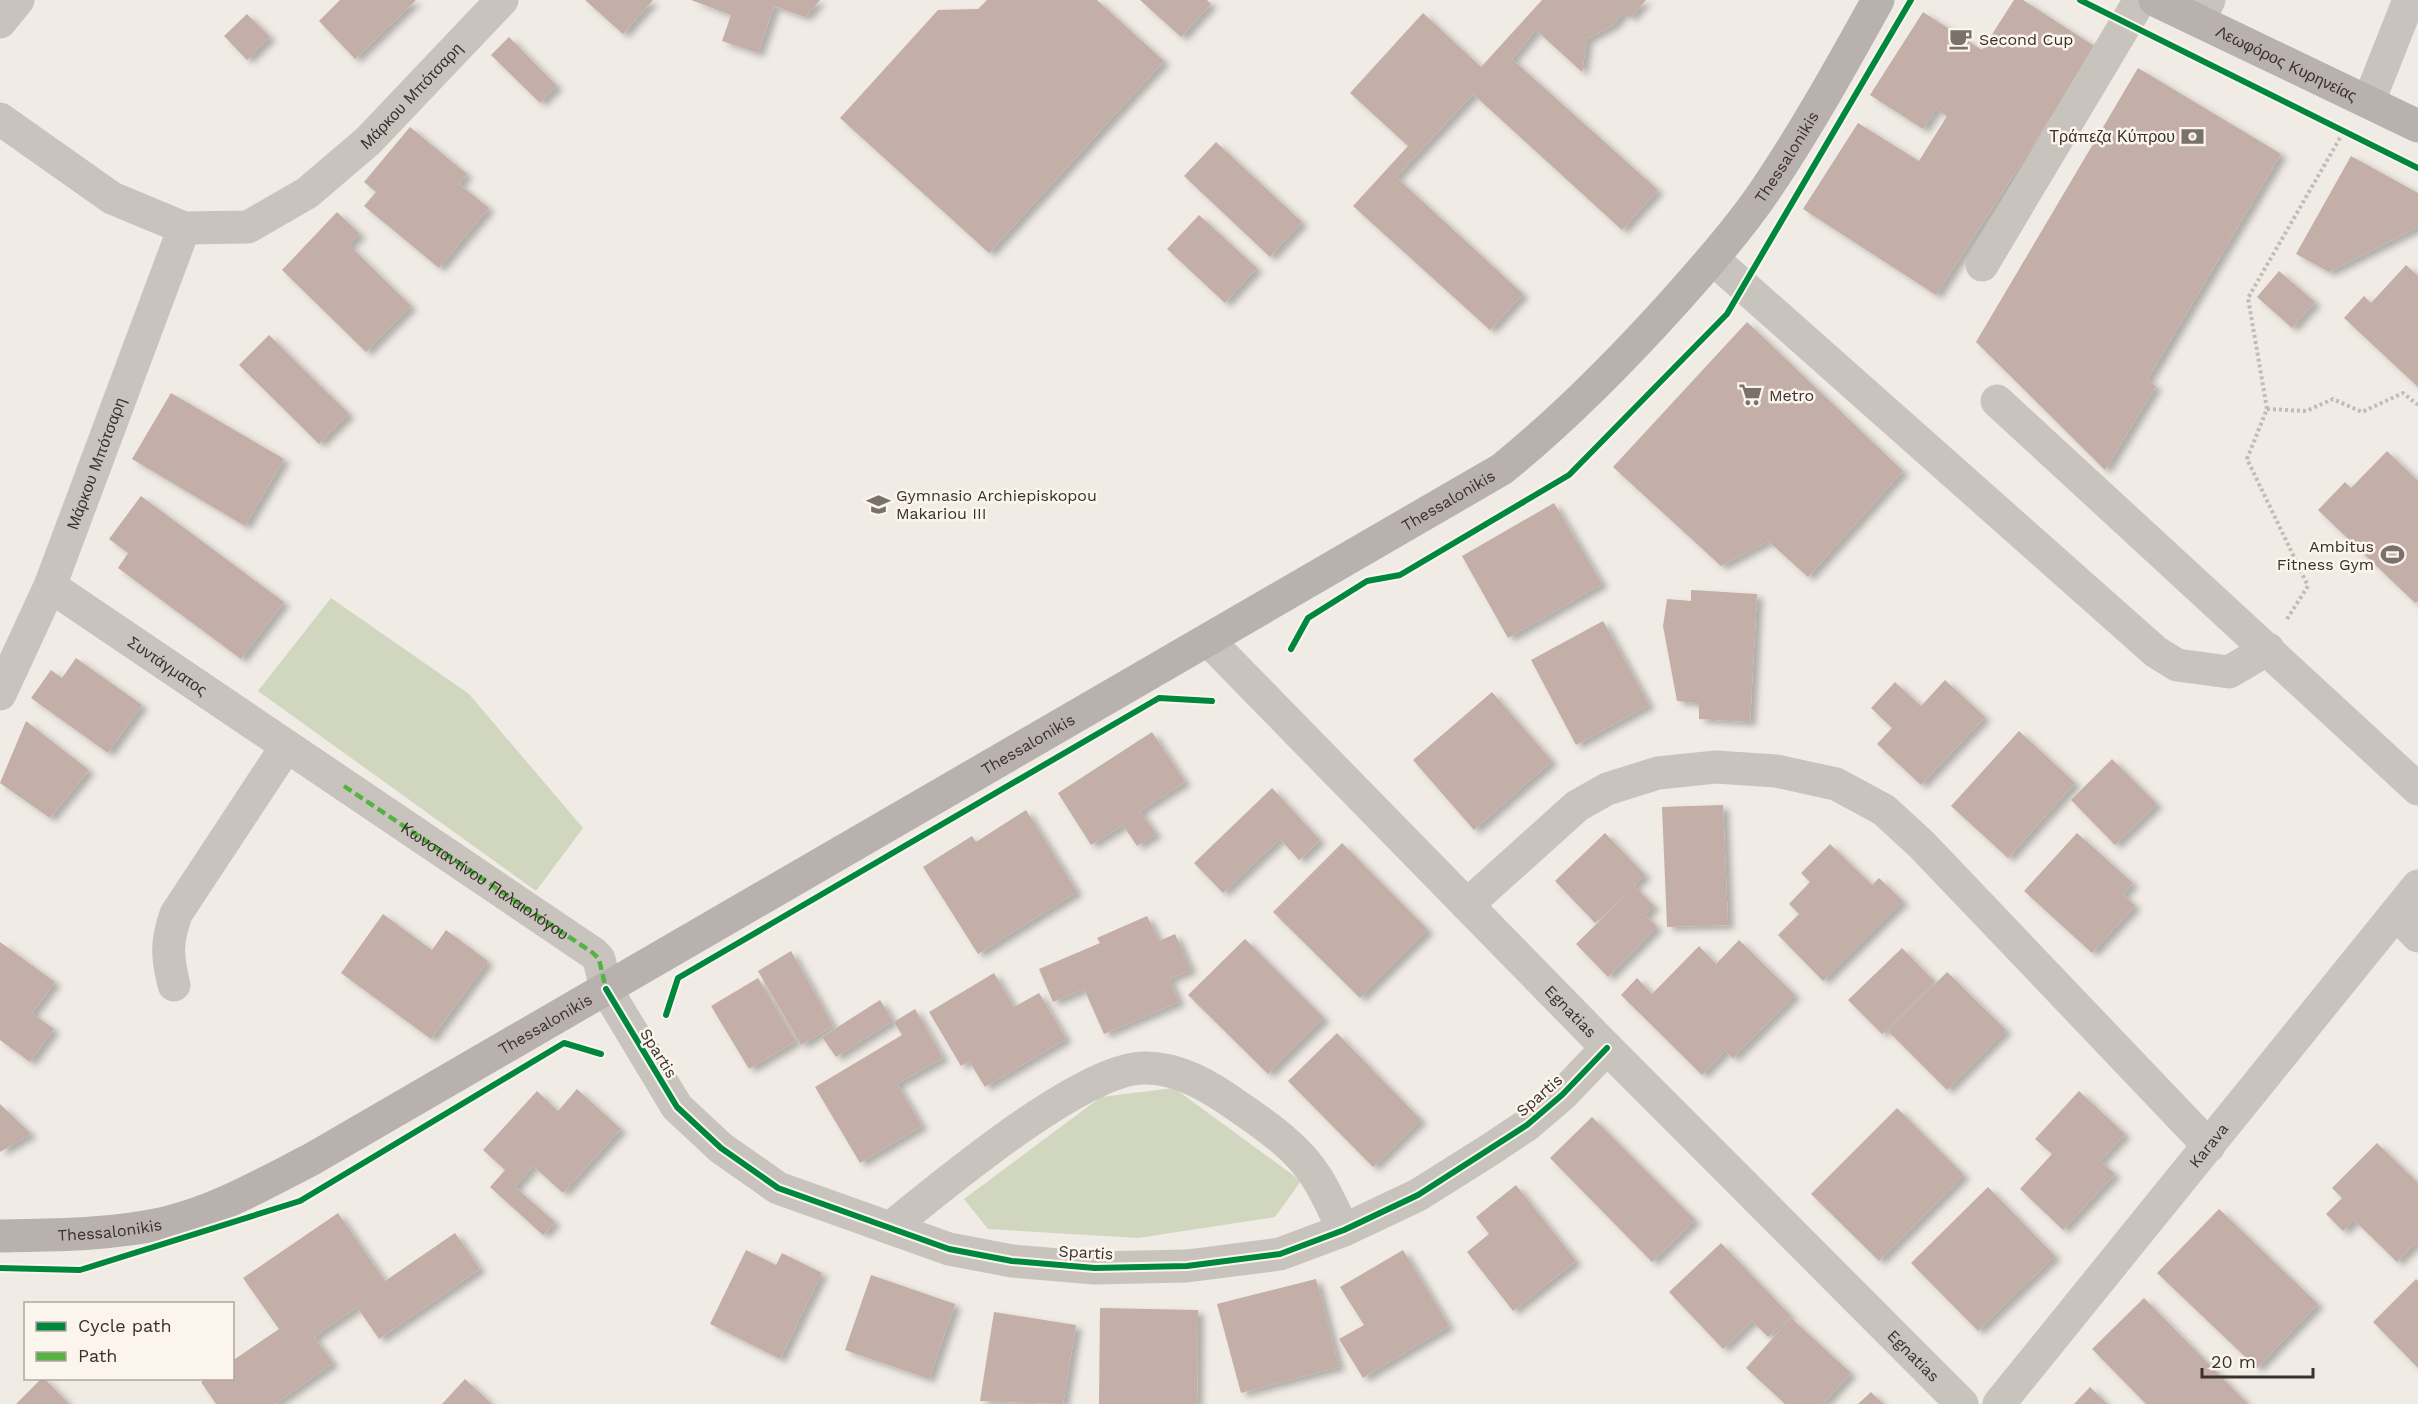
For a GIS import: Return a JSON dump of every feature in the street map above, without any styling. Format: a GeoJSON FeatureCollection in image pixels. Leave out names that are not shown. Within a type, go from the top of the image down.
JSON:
{"type":"FeatureCollection","features":[{"type":"Feature","properties":{"kind":"main road","name":"Thessalonikis"},"geometry":{"type":"LineString","coordinates":[[0,1236],[98,1233],[165,1222],[209,1209],[312,1159],[1502,469],[1571,409],[1648,331],[1713,259],[1763,194],[1800,138],[1878,0]]}},
{"type":"Feature","properties":{"kind":"main road","name":"Λεωφόρος Κυρηνείας"},"geometry":{"type":"LineString","coordinates":[[2155,0],[2204,11],[2418,126]]}},
{"type":"Feature","properties":{"kind":"street"},"geometry":{"type":"LineString","coordinates":[[0,22],[18,0]]}},
{"type":"Feature","properties":{"kind":"street","name":"Μάρκου Μπότσαρη"},"geometry":{"type":"LineString","coordinates":[[0,119],[112,198],[183,228],[248,227],[308,193],[368,141],[502,0]]}},
{"type":"Feature","properties":{"kind":"street"},"geometry":{"type":"LineString","coordinates":[[1982,265],[2140,0]]}},
{"type":"Feature","properties":{"kind":"street"},"geometry":{"type":"LineString","coordinates":[[2370,101],[2409,0]]}},
{"type":"Feature","properties":{"kind":"street","name":"Μάρκου Μπότσαρη"},"geometry":{"type":"LineString","coordinates":[[0,694],[50,586],[183,228]]}},
{"type":"Feature","properties":{"kind":"street"},"geometry":{"type":"LineString","coordinates":[[1713,259],[2156,652],[2177,665],[2229,672],[2268,649]]}},
{"type":"Feature","properties":{"kind":"street"},"geometry":{"type":"LineString","coordinates":[[1997,401],[2418,789]]}},
{"type":"Feature","properties":{"kind":"street","name":"Συντάγματος"},"geometry":{"type":"LineString","coordinates":[[50,586],[344,786]]}},
{"type":"Feature","properties":{"kind":"street","name":"Egnatias"},"geometry":{"type":"LineString","coordinates":[[1208,640],[1607,1048],[1962,1404]]}},
{"type":"Feature","properties":{"kind":"street"},"geometry":{"type":"LineString","coordinates":[[174,986],[168,960],[168,937],[177,914],[286,747]]}},
{"type":"Feature","properties":{"kind":"street"},"geometry":{"type":"LineString","coordinates":[[1467,905],[1577,806],[1607,789],[1658,773],[1716,767],[1776,771],[1836,784],[1884,810],[1922,845],[2209,1146]]}},
{"type":"Feature","properties":{"kind":"street","name":"Κωνσταντίνου Παλαιολόγου"},"geometry":{"type":"LineString","coordinates":[[344,786],[593,953],[599,960],[606,989]]}},
{"type":"Feature","properties":{"kind":"street","name":"Karava"},"geometry":{"type":"LineString","coordinates":[[1999,1404],[2209,1146],[2407,925],[2418,886]]}},
{"type":"Feature","properties":{"kind":"street","name":"Spartis"},"geometry":{"type":"LineString","coordinates":[[606,989],[677,1107],[721,1148],[778,1188],[949,1249],[1012,1261],[1095,1268],[1187,1266],[1280,1254],[1344,1230],[1418,1195],[1527,1125],[1562,1095],[1607,1048]]}},
{"type":"Feature","properties":{"kind":"street"},"geometry":{"type":"LineString","coordinates":[[890,1228],[988,1150],[1083,1088],[1119,1071],[1144,1067],[1165,1070],[1191,1078],[1214,1090],[1260,1122],[1296,1152],[1316,1177],[1344,1230]]}},
{"type":"Feature","properties":{"kind":"path"},"geometry":{"type":"LineString","coordinates":[[2333,126],[2354,136]]}},
{"type":"Feature","properties":{"kind":"path"},"geometry":{"type":"LineString","coordinates":[[2268,649],[2308,586],[2247,459],[2267,409],[2248,298],[2344,131]]}},
{"type":"Feature","properties":{"kind":"path"},"geometry":{"type":"LineString","coordinates":[[2267,409],[2306,411],[2333,399],[2362,412],[2403,393],[2418,405]]}},
{"type":"Feature","properties":{"kind":"green space"},"geometry":{"type":"Polygon","coordinates":[[[331,598],[469,694],[583,828],[536,891],[258,691],[331,598]]]}},
{"type":"Feature","properties":{"kind":"green space"},"geometry":{"type":"Polygon","coordinates":[[[1174,1088],[1301,1181],[1275,1217],[1138,1238],[988,1229],[964,1199],[1101,1097],[1174,1088]]]}},
{"type":"Feature","properties":{"kind":"building"},"geometry":{"type":"Polygon","coordinates":[[[340,0],[416,0],[355,59],[319,21],[340,0]]]}},
{"type":"Feature","properties":{"kind":"building"},"geometry":{"type":"Polygon","coordinates":[[[585,0],[653,0],[623,34],[585,0]]]}},
{"type":"Feature","properties":{"kind":"building"},"geometry":{"type":"Polygon","coordinates":[[[691,0],[820,0],[805,17],[774,6],[758,53],[722,41],[731,15],[691,0]]]}},
{"type":"Feature","properties":{"kind":"building"},"geometry":{"type":"Polygon","coordinates":[[[987,0],[1097,0],[1164,61],[989,253],[840,118],[938,10],[978,9],[987,0]]]}},
{"type":"Feature","properties":{"kind":"building"},"geometry":{"type":"Polygon","coordinates":[[[1140,0],[1207,0],[1211,4],[1181,37],[1140,0]]]}},
{"type":"Feature","properties":{"kind":"building"},"geometry":{"type":"Polygon","coordinates":[[[1542,0],[1646,0],[1630,18],[1624,12],[1613,25],[1587,39],[1582,72],[1536,30],[1512,59],[1658,190],[1622,230],[1474,95],[1476,91],[1396,177],[1523,294],[1490,330],[1353,206],[1408,146],[1350,93],[1423,13],[1481,67],[1542,0]]]}},
{"type":"Feature","properties":{"kind":"building"},"geometry":{"type":"Polygon","coordinates":[[[2014,0],[2023,0],[2096,47],[1936,295],[1803,209],[1858,123],[1919,161],[1947,116],[1936,109],[1923,129],[1870,95],[1923,12],[1982,50],[2014,0]]]}},
{"type":"Feature","properties":{"kind":"building"},"geometry":{"type":"Polygon","coordinates":[[[247,14],[270,37],[247,60],[224,36],[247,14]]]}},
{"type":"Feature","properties":{"kind":"building"},"geometry":{"type":"Polygon","coordinates":[[[509,37],[557,86],[540,103],[491,55],[509,37]]]}},
{"type":"Feature","properties":{"kind":"building"},"geometry":{"type":"Polygon","coordinates":[[[2138,68],[2281,154],[2147,380],[2156,386],[2105,470],[1976,342],[2138,68]]]}},
{"type":"Feature","properties":{"kind":"building"},"geometry":{"type":"Polygon","coordinates":[[[410,127],[467,174],[459,184],[489,208],[439,268],[364,206],[376,192],[364,182],[410,127]]]}},
{"type":"Feature","properties":{"kind":"building"},"geometry":{"type":"Polygon","coordinates":[[[1216,142],[1302,222],[1270,257],[1184,176],[1216,142]]]}},
{"type":"Feature","properties":{"kind":"building"},"geometry":{"type":"Polygon","coordinates":[[[2351,156],[2418,193],[2418,227],[2329,272],[2296,254],[2351,156]]]}},
{"type":"Feature","properties":{"kind":"building"},"geometry":{"type":"Polygon","coordinates":[[[337,212],[360,234],[349,245],[411,306],[366,352],[282,270],[337,212]]]}},
{"type":"Feature","properties":{"kind":"building"},"geometry":{"type":"Polygon","coordinates":[[[1199,215],[1257,268],[1225,303],[1167,249],[1199,215]]]}},
{"type":"Feature","properties":{"kind":"building"},"geometry":{"type":"Polygon","coordinates":[[[2406,265],[2418,276],[2418,387],[2344,318],[2364,296],[2371,303],[2406,265]]]}},
{"type":"Feature","properties":{"kind":"building"},"geometry":{"type":"Polygon","coordinates":[[[2279,271],[2315,302],[2292,328],[2257,297],[2279,271]]]}},
{"type":"Feature","properties":{"kind":"building","name":"Metro"},"geometry":{"type":"Polygon","coordinates":[[[1747,322],[1903,471],[1808,577],[1768,541],[1721,566],[1613,467],[1747,322]]]}},
{"type":"Feature","properties":{"kind":"building"},"geometry":{"type":"Polygon","coordinates":[[[269,335],[349,414],[319,444],[239,365],[269,335]]]}},
{"type":"Feature","properties":{"kind":"building"},"geometry":{"type":"Polygon","coordinates":[[[171,393],[284,459],[245,526],[132,459],[171,393]]]}},
{"type":"Feature","properties":{"kind":"building","name":"Ambitus Fitness Gym"},"geometry":{"type":"Polygon","coordinates":[[[2387,451],[2418,481],[2418,601],[2415,603],[2318,510],[2345,482],[2351,488],[2387,451]]]}},
{"type":"Feature","properties":{"kind":"building"},"geometry":{"type":"Polygon","coordinates":[[[141,496],[284,602],[241,659],[118,568],[128,553],[109,539],[141,496]]]}},
{"type":"Feature","properties":{"kind":"building"},"geometry":{"type":"Polygon","coordinates":[[[1554,503],[1602,584],[1508,638],[1462,556],[1554,503]]]}},
{"type":"Feature","properties":{"kind":"building"},"geometry":{"type":"Polygon","coordinates":[[[1691,590],[1757,594],[1750,722],[1699,719],[1699,703],[1677,701],[1663,626],[1667,599],[1691,601],[1691,590]]]}},
{"type":"Feature","properties":{"kind":"building"},"geometry":{"type":"Polygon","coordinates":[[[1603,621],[1649,705],[1576,745],[1531,660],[1603,621]]]}},
{"type":"Feature","properties":{"kind":"building"},"geometry":{"type":"Polygon","coordinates":[[[76,658],[142,705],[108,753],[31,698],[51,670],[62,678],[76,658]]]}},
{"type":"Feature","properties":{"kind":"building"},"geometry":{"type":"Polygon","coordinates":[[[1945,680],[1985,717],[1921,785],[1877,744],[1892,728],[1871,708],[1895,682],[1921,706],[1945,680]]]}},
{"type":"Feature","properties":{"kind":"building"},"geometry":{"type":"Polygon","coordinates":[[[1492,692],[1552,761],[1474,830],[1413,760],[1492,692]]]}},
{"type":"Feature","properties":{"kind":"building"},"geometry":{"type":"Polygon","coordinates":[[[26,721],[89,770],[50,818],[0,783],[26,721]]]}},
{"type":"Feature","properties":{"kind":"building"},"geometry":{"type":"Polygon","coordinates":[[[2019,731],[2075,783],[2008,858],[1951,806],[2019,731]]]}},
{"type":"Feature","properties":{"kind":"building"},"geometry":{"type":"Polygon","coordinates":[[[1152,732],[1185,782],[1140,811],[1156,834],[1137,846],[1123,825],[1091,845],[1058,793],[1152,732]]]}},
{"type":"Feature","properties":{"kind":"building"},"geometry":{"type":"Polygon","coordinates":[[[2112,759],[2157,804],[2115,845],[2071,800],[2112,759]]]}},
{"type":"Feature","properties":{"kind":"building"},"geometry":{"type":"Polygon","coordinates":[[[1272,788],[1320,840],[1299,860],[1280,839],[1223,893],[1194,863],[1272,788]]]}},
{"type":"Feature","properties":{"kind":"building"},"geometry":{"type":"Polygon","coordinates":[[[1723,805],[1728,925],[1667,927],[1662,807],[1723,805]]]}},
{"type":"Feature","properties":{"kind":"building"},"geometry":{"type":"Polygon","coordinates":[[[1026,810],[1077,892],[978,954],[923,867],[972,836],[976,842],[1026,810]]]}},
{"type":"Feature","properties":{"kind":"building"},"geometry":{"type":"Polygon","coordinates":[[[1605,833],[1645,875],[1634,886],[1654,906],[1645,915],[1657,927],[1608,977],[1576,944],[1631,890],[1595,923],[1555,881],[1605,833]]]}},
{"type":"Feature","properties":{"kind":"building"},"geometry":{"type":"Polygon","coordinates":[[[2077,833],[2133,883],[2123,894],[2135,906],[2092,953],[2024,891],[2077,833]]]}},
{"type":"Feature","properties":{"kind":"building"},"geometry":{"type":"Polygon","coordinates":[[[1342,843],[1428,930],[1360,998],[1273,912],[1342,843]]]}},
{"type":"Feature","properties":{"kind":"building"},"geometry":{"type":"Polygon","coordinates":[[[1830,844],[1872,885],[1879,878],[1903,901],[1823,981],[1778,935],[1799,914],[1789,904],[1810,882],[1801,873],[1830,844]]]}},
{"type":"Feature","properties":{"kind":"building"},"geometry":{"type":"Polygon","coordinates":[[[383,914],[432,950],[446,930],[488,961],[431,1039],[341,973],[383,914]]]}},
{"type":"Feature","properties":{"kind":"building"},"geometry":{"type":"Polygon","coordinates":[[[1147,916],[1159,941],[1175,934],[1191,970],[1169,979],[1179,1002],[1104,1034],[1084,989],[1053,1002],[1039,969],[1100,943],[1097,938],[1147,916]]]}},
{"type":"Feature","properties":{"kind":"building"},"geometry":{"type":"Polygon","coordinates":[[[1245,939],[1324,1018],[1268,1074],[1188,995],[1245,939]]]}},
{"type":"Feature","properties":{"kind":"building"},"geometry":{"type":"Polygon","coordinates":[[[1739,940],[1795,995],[1733,1058],[1725,1051],[1702,1075],[1621,995],[1637,978],[1652,994],[1699,946],[1716,964],[1739,940]]]}},
{"type":"Feature","properties":{"kind":"building"},"geometry":{"type":"Polygon","coordinates":[[[0,942],[55,982],[32,1013],[54,1029],[30,1062],[0,1040],[0,942]]]}},
{"type":"Feature","properties":{"kind":"building"},"geometry":{"type":"Polygon","coordinates":[[[1902,948],[1935,982],[1882,1034],[1848,1000],[1902,948]]]}},
{"type":"Feature","properties":{"kind":"building"},"geometry":{"type":"Polygon","coordinates":[[[791,951],[833,1026],[801,1045],[758,971],[791,951]]]}},
{"type":"Feature","properties":{"kind":"building"},"geometry":{"type":"Polygon","coordinates":[[[1947,972],[2006,1030],[1947,1090],[1888,1031],[1947,972]]]}},
{"type":"Feature","properties":{"kind":"building"},"geometry":{"type":"Polygon","coordinates":[[[994,973],[1014,1007],[1039,993],[1066,1039],[985,1087],[969,1061],[961,1066],[929,1012],[994,973]]]}},
{"type":"Feature","properties":{"kind":"building"},"geometry":{"type":"Polygon","coordinates":[[[758,978],[796,1041],[749,1069],[711,1006],[758,978]]]}},
{"type":"Feature","properties":{"kind":"building"},"geometry":{"type":"Polygon","coordinates":[[[880,1000],[893,1021],[836,1057],[822,1037],[880,1000]]]}},
{"type":"Feature","properties":{"kind":"building"},"geometry":{"type":"Polygon","coordinates":[[[915,1009],[943,1058],[897,1084],[922,1126],[860,1163],[815,1087],[902,1035],[894,1022],[915,1009]]]}},
{"type":"Feature","properties":{"kind":"building"},"geometry":{"type":"Polygon","coordinates":[[[1337,1033],[1421,1120],[1373,1167],[1288,1081],[1337,1033]]]}},
{"type":"Feature","properties":{"kind":"building"},"geometry":{"type":"Polygon","coordinates":[[[577,1089],[621,1129],[563,1193],[533,1166],[515,1187],[555,1222],[543,1235],[490,1187],[505,1170],[483,1150],[537,1091],[558,1111],[577,1089]]]}},
{"type":"Feature","properties":{"kind":"building"},"geometry":{"type":"Polygon","coordinates":[[[2079,1091],[2125,1134],[2100,1161],[2115,1174],[2063,1230],[2020,1189],[2052,1154],[2035,1139],[2079,1091]]]}},
{"type":"Feature","properties":{"kind":"building"},"geometry":{"type":"Polygon","coordinates":[[[0,1104],[31,1134],[0,1152],[0,1104]]]}},
{"type":"Feature","properties":{"kind":"building"},"geometry":{"type":"Polygon","coordinates":[[[1897,1108],[1964,1175],[1879,1261],[1811,1194],[1897,1108]]]}},
{"type":"Feature","properties":{"kind":"building"},"geometry":{"type":"Polygon","coordinates":[[[1592,1117],[1695,1220],[1652,1262],[1550,1158],[1592,1117]]]}},
{"type":"Feature","properties":{"kind":"building"},"geometry":{"type":"Polygon","coordinates":[[[2377,1143],[2418,1183],[2418,1241],[2397,1262],[2354,1220],[2343,1231],[2326,1214],[2342,1198],[2332,1188],[2377,1143]]]}},
{"type":"Feature","properties":{"kind":"building"},"geometry":{"type":"Polygon","coordinates":[[[1516,1185],[1576,1261],[1513,1311],[1467,1252],[1489,1234],[1476,1217],[1516,1185]]]}},
{"type":"Feature","properties":{"kind":"building"},"geometry":{"type":"Polygon","coordinates":[[[1988,1187],[2055,1256],[1978,1331],[1911,1263],[1988,1187]]]}},
{"type":"Feature","properties":{"kind":"building"},"geometry":{"type":"Polygon","coordinates":[[[2219,1209],[2318,1304],[2257,1368],[2157,1273],[2219,1209]]]}},
{"type":"Feature","properties":{"kind":"building"},"geometry":{"type":"Polygon","coordinates":[[[338,1213],[385,1281],[455,1233],[480,1269],[379,1339],[357,1307],[314,1337],[333,1363],[275,1404],[216,1404],[201,1382],[204,1380],[234,1380],[234,1360],[279,1329],[243,1278],[338,1213]]]}},
{"type":"Feature","properties":{"kind":"building"},"geometry":{"type":"Polygon","coordinates":[[[1721,1243],[1791,1316],[1768,1337],[1752,1321],[1723,1349],[1669,1292],[1721,1243]]]}},
{"type":"Feature","properties":{"kind":"building"},"geometry":{"type":"Polygon","coordinates":[[[746,1250],[776,1265],[782,1253],[822,1273],[780,1359],[710,1324],[746,1250]]]}},
{"type":"Feature","properties":{"kind":"building"},"geometry":{"type":"Polygon","coordinates":[[[1403,1250],[1449,1326],[1363,1378],[1339,1339],[1364,1325],[1340,1287],[1403,1250]]]}},
{"type":"Feature","properties":{"kind":"building"},"geometry":{"type":"Polygon","coordinates":[[[871,1275],[955,1304],[929,1379],[845,1350],[871,1275]]]}},
{"type":"Feature","properties":{"kind":"building"},"geometry":{"type":"Polygon","coordinates":[[[1316,1279],[1339,1367],[1241,1393],[1217,1304],[1316,1279]]]}},
{"type":"Feature","properties":{"kind":"building"},"geometry":{"type":"Polygon","coordinates":[[[2416,1279],[2418,1281],[2418,1368],[2373,1322],[2416,1279]]]}},
{"type":"Feature","properties":{"kind":"building"},"geometry":{"type":"Polygon","coordinates":[[[2144,1298],[2248,1404],[2146,1404],[2092,1349],[2144,1298]]]}},
{"type":"Feature","properties":{"kind":"building"},"geometry":{"type":"Polygon","coordinates":[[[1100,1308],[1198,1310],[1197,1404],[1099,1404],[1100,1308]]]}},
{"type":"Feature","properties":{"kind":"building"},"geometry":{"type":"Polygon","coordinates":[[[994,1312],[1076,1325],[1063,1404],[980,1401],[994,1312]]]}},
{"type":"Feature","properties":{"kind":"building"},"geometry":{"type":"Polygon","coordinates":[[[1791,1318],[1851,1373],[1823,1404],[1785,1404],[1746,1368],[1791,1318]]]}},
{"type":"Feature","properties":{"kind":"building"},"geometry":{"type":"Polygon","coordinates":[[[465,1379],[492,1404],[442,1404],[465,1379]]]}},
{"type":"Feature","properties":{"kind":"building"},"geometry":{"type":"Polygon","coordinates":[[[40,1380],[46,1380],[69,1404],[16,1404],[40,1380]]]}},
{"type":"Feature","properties":{"kind":"building"},"geometry":{"type":"Polygon","coordinates":[[[2090,1387],[2107,1404],[2074,1404],[2090,1387]]]}},
{"type":"Feature","properties":{"kind":"building"},"geometry":{"type":"Polygon","coordinates":[[[1871,1392],[1883,1404],[1858,1404],[1871,1392]]]}},
{"type":"Feature","properties":{"kind":"marked path"},"geometry":{"type":"LineString","coordinates":[[344,786],[593,953],[599,959],[606,989]]}},
{"type":"Feature","properties":{"kind":"cycle path"},"geometry":{"type":"LineString","coordinates":[[1291,649],[1308,618],[1367,581],[1400,575],[1569,475],[1727,314],[1911,0]]}},
{"type":"Feature","properties":{"kind":"cycle path"},"geometry":{"type":"LineString","coordinates":[[2080,0],[2418,168]]}},
{"type":"Feature","properties":{"kind":"cycle path"},"geometry":{"type":"LineString","coordinates":[[666,1015],[678,978],[1159,698],[1212,701]]}},
{"type":"Feature","properties":{"kind":"cycle path"},"geometry":{"type":"LineString","coordinates":[[606,989],[677,1107],[721,1148],[778,1188],[949,1249],[1012,1261],[1095,1268],[1187,1266],[1280,1254],[1344,1230],[1418,1195],[1527,1125],[1562,1095],[1607,1048]]}},
{"type":"Feature","properties":{"kind":"cycle path"},"geometry":{"type":"LineString","coordinates":[[0,1268],[80,1270],[300,1201],[564,1043],[601,1054]]}},
{"type":"Feature","properties":{"kind":"place","name":"Second Cup"},"geometry":{"type":"Point","coordinates":[1961,39]}},
{"type":"Feature","properties":{"kind":"place","name":"Τράπεζα Κύπρου"},"geometry":{"type":"Point","coordinates":[2193,136]}},
{"type":"Feature","properties":{"kind":"place","name":"Metro"},"geometry":{"type":"Point","coordinates":[1751,395]}},
{"type":"Feature","properties":{"kind":"place","name":"Gymnasio Archiepiskopou Makariou III"},"geometry":{"type":"Point","coordinates":[878,504]}},
{"type":"Feature","properties":{"kind":"place","name":"Ambitus Fitness Gym"},"geometry":{"type":"Point","coordinates":[2392,555]}}]}
